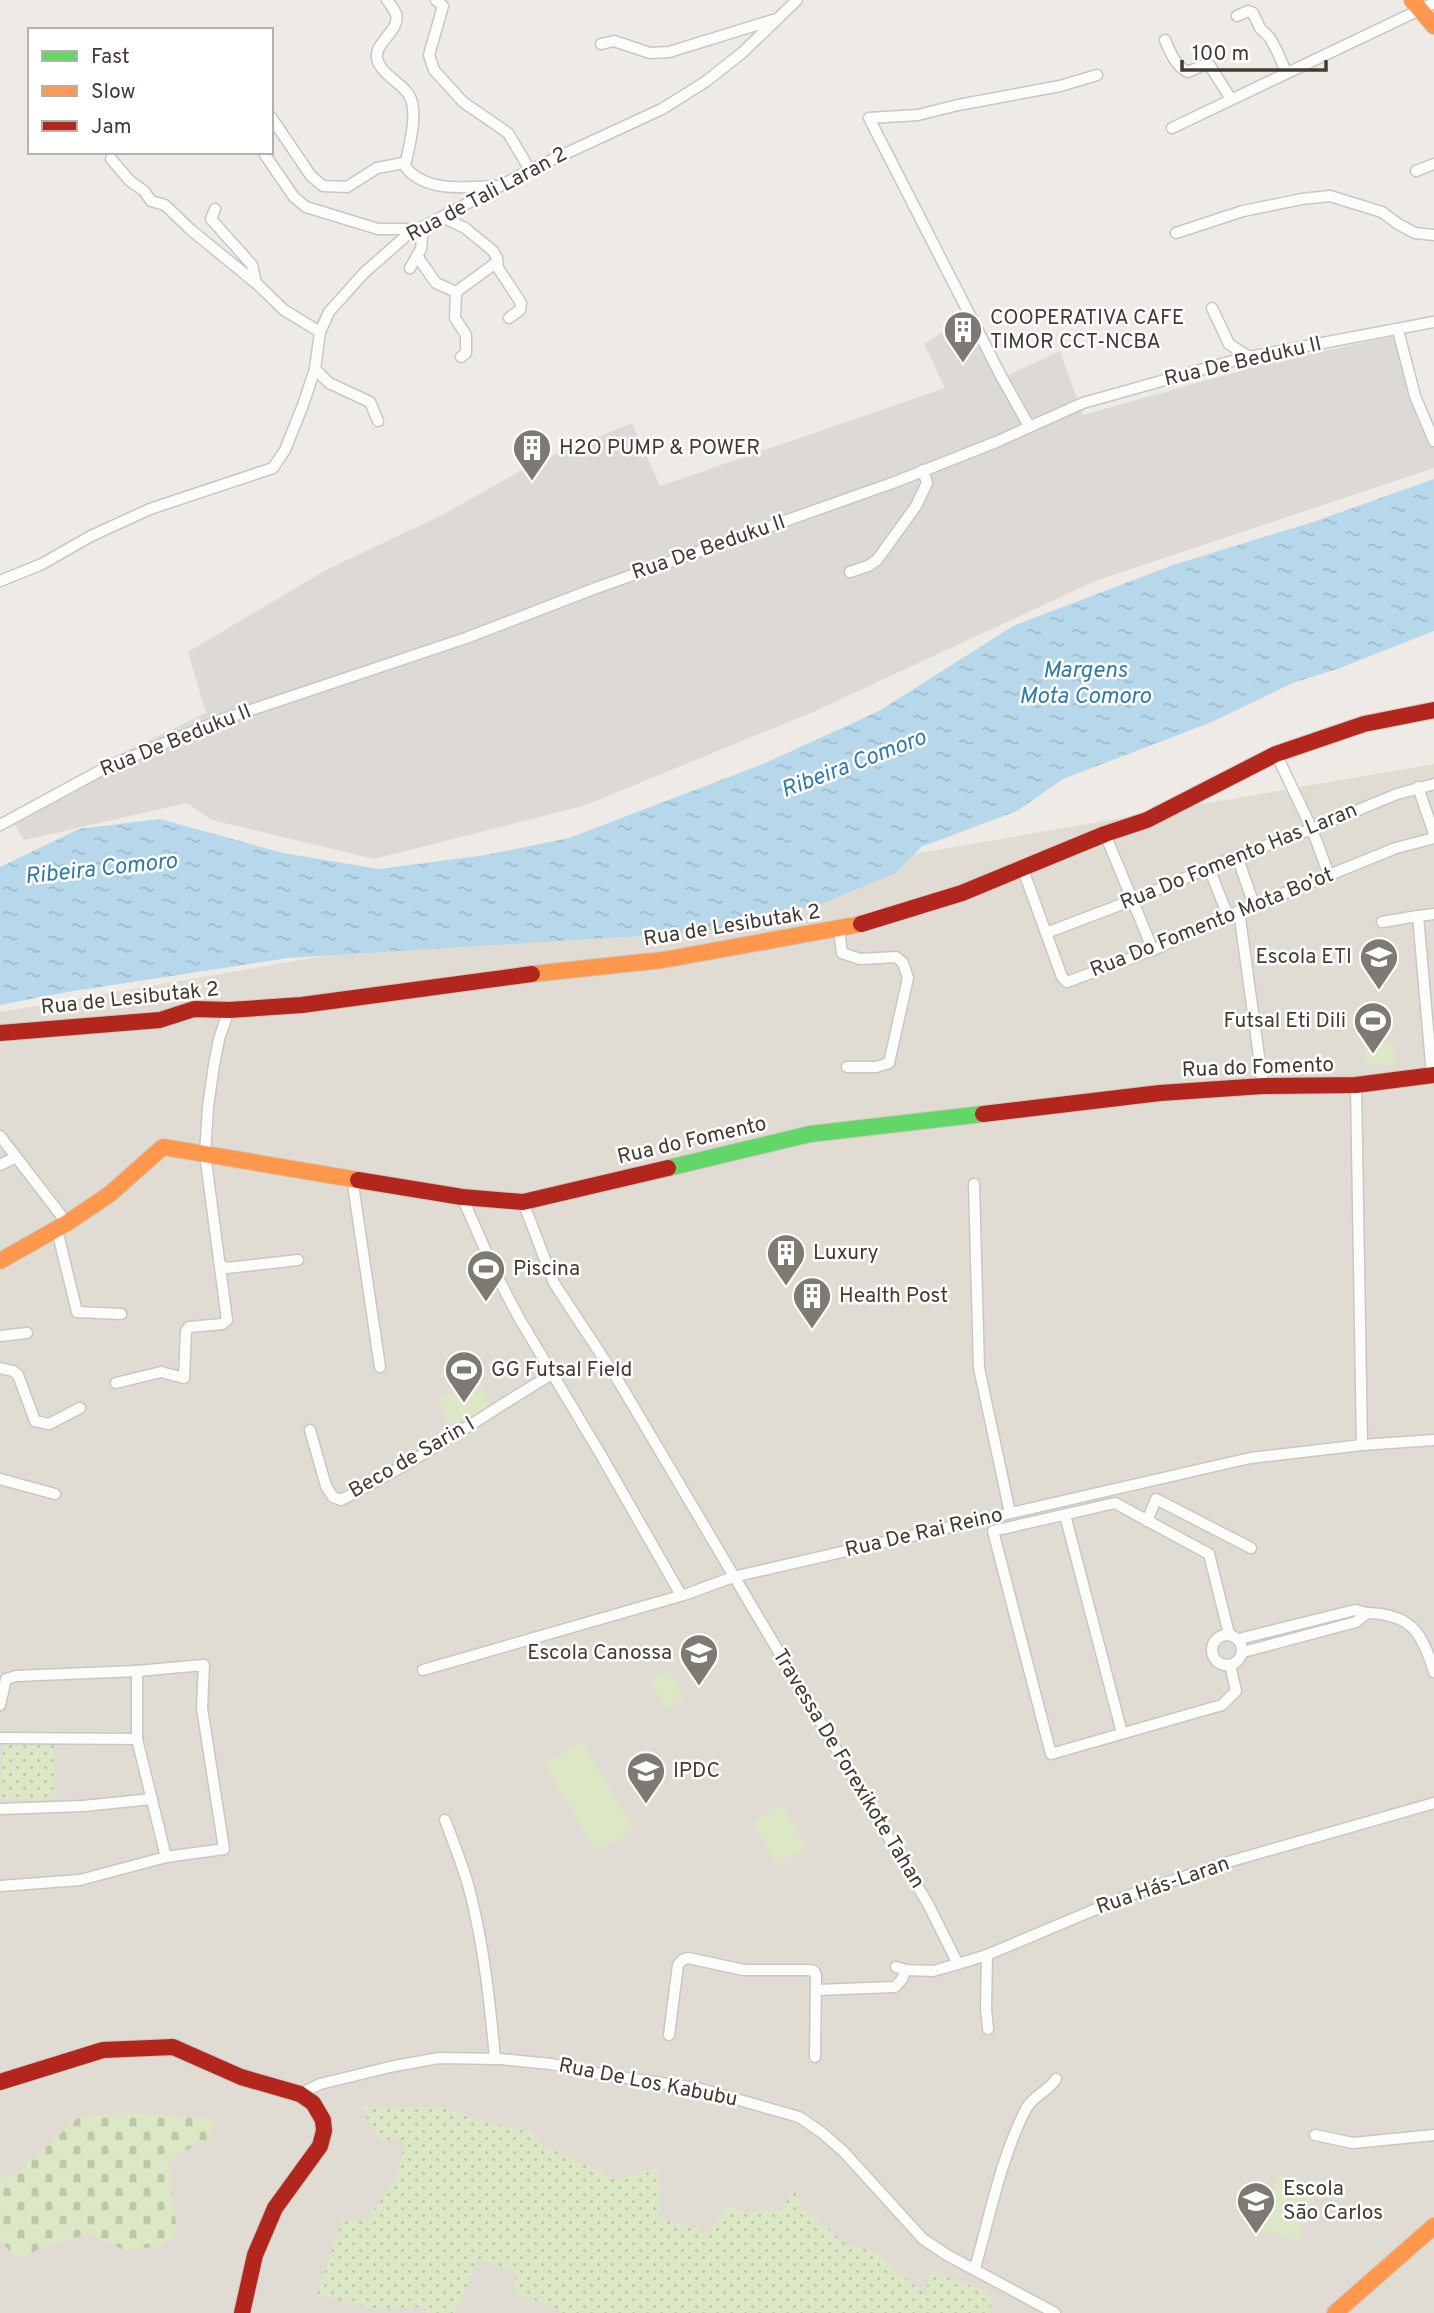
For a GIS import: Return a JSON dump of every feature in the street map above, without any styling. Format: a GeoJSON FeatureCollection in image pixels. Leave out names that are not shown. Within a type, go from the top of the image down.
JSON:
{"type":"FeatureCollection","features":[{"type":"Feature","properties":{"kind":"street"},"geometry":{"type":"LineString","coordinates":[[273,120],[311,176],[323,186],[347,187],[377,168],[403,163],[405,165],[412,140],[411,100],[381,65],[377,55],[396,20],[396,13],[387,0]]}},
{"type":"Feature","properties":{"kind":"street"},"geometry":{"type":"LineString","coordinates":[[436,0],[443,6],[429,55],[434,69],[463,102],[508,133],[530,170]]}},
{"type":"Feature","properties":{"kind":"street","name":"Rua de Tali Laran 2"},"geometry":{"type":"LineString","coordinates":[[0,581],[42,564],[150,509],[273,468],[285,450],[315,369],[320,332],[329,312],[364,273],[406,236],[530,170],[662,109],[705,82],[742,52],[797,0]]}},
{"type":"Feature","properties":{"kind":"street"},"geometry":{"type":"LineString","coordinates":[[1172,128],[1422,4],[1434,26]]}},
{"type":"Feature","properties":{"kind":"street"},"geometry":{"type":"LineString","coordinates":[[1237,16],[1248,11],[1252,13],[1277,51],[1286,72]]}},
{"type":"Feature","properties":{"kind":"street"},"geometry":{"type":"LineString","coordinates":[[601,44],[614,41],[650,53],[669,52],[778,17]]}},
{"type":"Feature","properties":{"kind":"street"},"geometry":{"type":"LineString","coordinates":[[1165,40],[1183,70],[1188,72],[1206,64],[1210,66],[1231,99]]}},
{"type":"Feature","properties":{"kind":"street"},"geometry":{"type":"LineString","coordinates":[[1029,426],[869,118],[918,115],[1060,86],[1097,75]]}},
{"type":"Feature","properties":{"kind":"street"},"geometry":{"type":"LineString","coordinates":[[265,155],[294,197],[306,207],[377,229],[421,228],[422,242],[410,268]]}},
{"type":"Feature","properties":{"kind":"street"},"geometry":{"type":"LineString","coordinates":[[111,159],[151,201],[165,205],[290,315],[320,332]]}},
{"type":"Feature","properties":{"kind":"street"},"geometry":{"type":"LineString","coordinates":[[403,163],[411,174],[444,186],[502,186]]}},
{"type":"Feature","properties":{"kind":"street"},"geometry":{"type":"LineString","coordinates":[[1416,171],[1434,164]]}},
{"type":"Feature","properties":{"kind":"street"},"geometry":{"type":"LineString","coordinates":[[1176,233],[1243,211],[1330,196],[1382,212],[1415,233],[1434,235]]}},
{"type":"Feature","properties":{"kind":"street"},"geometry":{"type":"LineString","coordinates":[[215,209],[211,219],[252,265],[256,283]]}},
{"type":"Feature","properties":{"kind":"street"},"geometry":{"type":"LineString","coordinates":[[442,217],[478,237],[496,254],[498,268],[522,303],[520,310],[509,318]]}},
{"type":"Feature","properties":{"kind":"street"},"geometry":{"type":"LineString","coordinates":[[417,256],[436,283],[456,292]]}},
{"type":"Feature","properties":{"kind":"street"},"geometry":{"type":"LineString","coordinates":[[456,292],[497,262]]}},
{"type":"Feature","properties":{"kind":"street"},"geometry":{"type":"LineString","coordinates":[[456,292],[455,318],[466,335],[466,353],[461,357]]}},
{"type":"Feature","properties":{"kind":"street"},"geometry":{"type":"LineString","coordinates":[[1212,308],[1229,344],[1249,357]]}},
{"type":"Feature","properties":{"kind":"street","name":"Rua De Beduku II"},"geometry":{"type":"LineString","coordinates":[[0,825],[107,768],[221,720],[466,638],[596,587],[923,471],[1083,403],[1249,357],[1434,322]]}},
{"type":"Feature","properties":{"kind":"street"},"geometry":{"type":"LineString","coordinates":[[1398,330],[1415,396],[1434,441]]}},
{"type":"Feature","properties":{"kind":"street"},"geometry":{"type":"LineString","coordinates":[[315,369],[329,383],[370,402],[378,421]]}},
{"type":"Feature","properties":{"kind":"street"},"geometry":{"type":"LineString","coordinates":[[850,572],[877,560],[916,506],[927,483],[923,471]]}},
{"type":"Feature","properties":{"kind":"street","name":"Rua de Lesibutak 2"},"geometry":{"type":"LineString","coordinates":[[0,1033],[160,1020],[194,1009],[229,1010],[302,1005],[559,970],[663,960],[839,930],[962,893],[1021,867],[1147,820],[1276,754],[1364,724],[1434,710]]}},
{"type":"Feature","properties":{"kind":"street"},"geometry":{"type":"LineString","coordinates":[[1276,754],[1312,830],[1329,875]]}},
{"type":"Feature","properties":{"kind":"street","name":"Rua Do Fomento Has Laran"},"geometry":{"type":"LineString","coordinates":[[1046,933],[1237,856],[1312,830],[1418,787],[1434,784]]}},
{"type":"Feature","properties":{"kind":"street"},"geometry":{"type":"LineString","coordinates":[[1418,787],[1434,836]]}},
{"type":"Feature","properties":{"kind":"street"},"geometry":{"type":"LineString","coordinates":[[1105,834],[1153,950]]}},
{"type":"Feature","properties":{"kind":"street","name":"Rua Do Fomento Mota Bo’ot"},"geometry":{"type":"LineString","coordinates":[[1021,867],[1062,977],[1067,982],[1153,950],[1239,911],[1396,848],[1434,836]]}},
{"type":"Feature","properties":{"kind":"street"},"geometry":{"type":"LineString","coordinates":[[1237,856],[1254,905]]}},
{"type":"Feature","properties":{"kind":"street"},"geometry":{"type":"LineString","coordinates":[[1209,869],[1228,916]]}},
{"type":"Feature","properties":{"kind":"street"},"geometry":{"type":"LineString","coordinates":[[1239,911],[1263,1086]]}},
{"type":"Feature","properties":{"kind":"street"},"geometry":{"type":"LineString","coordinates":[[1382,922],[1434,914]]}},
{"type":"Feature","properties":{"kind":"street"},"geometry":{"type":"LineString","coordinates":[[1418,916],[1433,1075]]}},
{"type":"Feature","properties":{"kind":"street"},"geometry":{"type":"LineString","coordinates":[[839,930],[842,953],[860,959],[896,957],[902,963],[908,978],[889,1063],[876,1067],[846,1067]]}},
{"type":"Feature","properties":{"kind":"street"},"geometry":{"type":"LineString","coordinates":[[116,1383],[161,1372],[184,1378],[186,1331],[189,1327],[222,1324],[227,1320],[205,1154],[214,1065],[229,1010]]}},
{"type":"Feature","properties":{"kind":"street","name":"Rua do Fomento"},"geometry":{"type":"LineString","coordinates":[[0,1261],[62,1227],[118,1188],[163,1147],[462,1196],[523,1202],[810,1134],[1160,1093],[1263,1086],[1356,1085],[1433,1075]]}},
{"type":"Feature","properties":{"kind":"street"},"geometry":{"type":"LineString","coordinates":[[1356,1085],[1362,1445]]}},
{"type":"Feature","properties":{"kind":"street"},"geometry":{"type":"LineString","coordinates":[[0,1136],[62,1227],[77,1312],[121,1314]]}},
{"type":"Feature","properties":{"kind":"street"},"geometry":{"type":"LineString","coordinates":[[0,1165],[16,1157]]}},
{"type":"Feature","properties":{"kind":"street"},"geometry":{"type":"LineString","coordinates":[[352,1178],[380,1367]]}},
{"type":"Feature","properties":{"kind":"street"},"geometry":{"type":"LineString","coordinates":[[974,1184],[979,1368],[1010,1513]]}},
{"type":"Feature","properties":{"kind":"street"},"geometry":{"type":"LineString","coordinates":[[462,1196],[496,1274],[681,1595]]}},
{"type":"Feature","properties":{"kind":"street","name":"Travessa De Forexikote Tahan"},"geometry":{"type":"LineString","coordinates":[[523,1202],[554,1283],[619,1381],[928,1905],[958,1964]]}},
{"type":"Feature","properties":{"kind":"street"},"geometry":{"type":"LineString","coordinates":[[220,1265],[227,1268],[298,1260]]}},
{"type":"Feature","properties":{"kind":"street"},"geometry":{"type":"LineString","coordinates":[[0,1336],[27,1333]]}},
{"type":"Feature","properties":{"kind":"street"},"geometry":{"type":"LineString","coordinates":[[0,1368],[18,1375],[35,1421],[49,1424],[80,1408]]}},
{"type":"Feature","properties":{"kind":"street","name":"Beco de Sarin I"},"geometry":{"type":"LineString","coordinates":[[310,1430],[326,1486],[333,1497],[341,1500],[443,1444],[552,1374]]}},
{"type":"Feature","properties":{"kind":"street","name":"Rua De Rai Reino"},"geometry":{"type":"LineString","coordinates":[[423,1670],[681,1595],[733,1577],[1250,1458],[1434,1440]]}},
{"type":"Feature","properties":{"kind":"street"},"geometry":{"type":"LineString","coordinates":[[0,1479],[55,1494]]}},
{"type":"Feature","properties":{"kind":"street"},"geometry":{"type":"LineString","coordinates":[[1147,1521],[1156,1499],[1251,1548]]}},
{"type":"Feature","properties":{"kind":"street"},"geometry":{"type":"LineString","coordinates":[[1230,1665],[1236,1691],[1222,1705],[1051,1754],[993,1531],[1115,1503],[1209,1554],[1234,1637],[1243,1652]]}},
{"type":"Feature","properties":{"kind":"street"},"geometry":{"type":"LineString","coordinates":[[1065,1515],[1122,1733]]}},
{"type":"Feature","properties":{"kind":"street"},"geometry":{"type":"LineString","coordinates":[[1367,1613],[1356,1622],[1243,1652],[1238,1661],[1230,1665],[1221,1664],[1214,1658],[1214,1642],[1220,1636],[1234,1637],[1355,1611],[1384,1614],[1405,1620],[1418,1632],[1434,1672]]}},
{"type":"Feature","properties":{"kind":"street"},"geometry":{"type":"LineString","coordinates":[[0,1705],[6,1679],[16,1676],[204,1665],[202,1709],[224,1849],[166,1857],[80,1880],[0,1886]]}},
{"type":"Feature","properties":{"kind":"street"},"geometry":{"type":"LineString","coordinates":[[137,1671],[138,1739],[166,1857]]}},
{"type":"Feature","properties":{"kind":"street"},"geometry":{"type":"LineString","coordinates":[[0,1738],[138,1739]]}},
{"type":"Feature","properties":{"kind":"street"},"geometry":{"type":"LineString","coordinates":[[0,1809],[83,1806],[152,1799]]}},
{"type":"Feature","properties":{"kind":"street","name":"Rua Hás-Laran"},"geometry":{"type":"LineString","coordinates":[[816,1990],[895,1987],[902,1979],[901,1969],[933,1971],[958,1964],[987,1955],[1128,1896],[1178,1879],[1434,1804]]}},
{"type":"Feature","properties":{"kind":"street"},"geometry":{"type":"LineString","coordinates":[[445,1820],[470,1889],[479,1932],[495,2059]]}},
{"type":"Feature","properties":{"kind":"street"},"geometry":{"type":"LineString","coordinates":[[987,1955],[988,2029]]}},
{"type":"Feature","properties":{"kind":"street"},"geometry":{"type":"LineString","coordinates":[[668,2035],[678,1965],[682,1960],[688,1958],[744,1970],[809,1970],[816,1975],[815,2057]]}},
{"type":"Feature","properties":{"kind":"street"},"geometry":{"type":"LineString","coordinates":[[0,2082],[103,2050],[173,2047],[242,2077],[300,2094],[313,2103],[323,2120],[324,2131],[320,2146],[275,2208],[255,2255],[242,2313]]}},
{"type":"Feature","properties":{"kind":"street","name":"Rua De Los Kabubu"},"geometry":{"type":"LineString","coordinates":[[300,2094],[320,2084],[439,2058],[551,2064],[697,2088],[799,2118],[843,2151],[923,2239],[947,2255],[1055,2313]]}},
{"type":"Feature","properties":{"kind":"street"},"geometry":{"type":"LineString","coordinates":[[975,2268],[1007,2157],[1025,2110],[1030,2101],[1056,2080]]}},
{"type":"Feature","properties":{"kind":"street"},"geometry":{"type":"LineString","coordinates":[[1315,2135],[1353,2143],[1434,2134]]}},
{"type":"Feature","properties":{"kind":"street"},"geometry":{"type":"LineString","coordinates":[[1335,2313],[1434,2225]]}},
{"type":"Feature","properties":{"kind":"shaded area"},"geometry":{"type":"Polygon","coordinates":[[[969,310],[1004,377],[1060,351],[1083,415],[1272,362],[1399,335],[1434,443],[1434,468],[1095,581],[813,712],[583,806],[374,859],[212,820],[187,803],[24,840],[9,816],[31,810],[97,765],[206,713],[188,652],[326,570],[440,516],[535,463],[632,423],[660,486],[945,388],[924,344],[957,323],[969,310]]]}},
{"type":"Feature","properties":{"kind":"shaded area"},"geometry":{"type":"Polygon","coordinates":[[[1434,764],[1434,2313],[0,2313],[0,1012],[1434,764]]]}},
{"type":"Feature","properties":{"kind":"green space"},"geometry":{"type":"Polygon","coordinates":[[[1380,1044],[1381,1050],[1381,1045],[1394,1044],[1395,1065],[1367,1065],[1365,1045],[1380,1044]]]}},
{"type":"Feature","properties":{"kind":"green space","name":"GG Futsal Field"},"geometry":{"type":"Polygon","coordinates":[[[481,1384],[490,1410],[448,1425],[438,1398],[481,1384]]]}},
{"type":"Feature","properties":{"kind":"green space"},"geometry":{"type":"Polygon","coordinates":[[[668,1670],[684,1698],[666,1708],[650,1680],[668,1670]]]}},
{"type":"Feature","properties":{"kind":"green space"},"geometry":{"type":"Polygon","coordinates":[[[582,1741],[634,1830],[596,1852],[544,1763],[582,1741]]]}},
{"type":"Feature","properties":{"kind":"green space"},"geometry":{"type":"Polygon","coordinates":[[[54,1742],[55,1800],[0,1799],[3,1743],[54,1742]]]}},
{"type":"Feature","properties":{"kind":"green space"},"geometry":{"type":"Polygon","coordinates":[[[781,1804],[806,1847],[777,1865],[753,1822],[781,1804]]]}},
{"type":"Feature","properties":{"kind":"green space"},"geometry":{"type":"Polygon","coordinates":[[[360,2106],[446,2108],[480,2120],[532,2132],[539,2143],[617,2180],[658,2167],[661,2219],[709,2232],[729,2205],[748,2214],[754,2211],[780,2210],[796,2189],[801,2206],[847,2244],[876,2253],[926,2295],[929,2270],[992,2294],[990,2313],[560,2313],[561,2310],[515,2293],[515,2272],[478,2260],[455,2313],[427,2313],[426,2307],[373,2309],[317,2295],[342,2220],[367,2220],[397,2177],[405,2140],[380,2140],[360,2106]]]}},
{"type":"Feature","properties":{"kind":"green space"},"geometry":{"type":"Polygon","coordinates":[[[129,2113],[214,2118],[211,2137],[168,2160],[177,2232],[162,2246],[124,2250],[90,2234],[42,2247],[26,2256],[15,2257],[0,2240],[0,2178],[17,2173],[80,2116],[129,2113]]]}},
{"type":"Feature","properties":{"kind":"green space"},"geometry":{"type":"Polygon","coordinates":[[[1277,2177],[1313,2186],[1299,2240],[1263,2230],[1277,2177]]]}},
{"type":"Feature","properties":{"kind":"water","name":"Margens Mota Comoro"},"geometry":{"type":"Polygon","coordinates":[[[1434,479],[1434,631],[1293,683],[1212,722],[1063,779],[1017,811],[921,847],[896,873],[811,908],[702,932],[288,958],[0,1005],[0,867],[79,829],[160,819],[283,853],[379,869],[486,855],[569,838],[763,764],[879,711],[1013,626],[1173,565],[1313,522],[1434,479]]]}},
{"type":"Feature","properties":{"kind":"traffic: fast"},"geometry":{"type":"LineString","coordinates":[[668,1168],[810,1134],[983,1114]]}},
{"type":"Feature","properties":{"kind":"traffic: slow"},"geometry":{"type":"LineString","coordinates":[[1412,0],[1434,26]]}},
{"type":"Feature","properties":{"kind":"traffic: slow"},"geometry":{"type":"LineString","coordinates":[[532,974],[663,960],[861,924]]}},
{"type":"Feature","properties":{"kind":"traffic: slow"},"geometry":{"type":"LineString","coordinates":[[0,1261],[67,1223],[110,1194],[163,1147],[358,1180]]}},
{"type":"Feature","properties":{"kind":"traffic: slow"},"geometry":{"type":"LineString","coordinates":[[1335,2313],[1434,2226]]}},
{"type":"Feature","properties":{"kind":"traffic: jam"},"geometry":{"type":"LineString","coordinates":[[861,924],[962,893],[1105,834],[1147,820],[1276,754],[1364,724],[1434,710]]}},
{"type":"Feature","properties":{"kind":"traffic: jam"},"geometry":{"type":"LineString","coordinates":[[0,1033],[160,1020],[194,1009],[229,1010],[302,1005],[532,974]]}},
{"type":"Feature","properties":{"kind":"traffic: jam"},"geometry":{"type":"LineString","coordinates":[[983,1114],[1160,1093],[1263,1086],[1356,1085],[1434,1075]]}},
{"type":"Feature","properties":{"kind":"traffic: jam"},"geometry":{"type":"LineString","coordinates":[[358,1180],[462,1197],[523,1202],[668,1168]]}},
{"type":"Feature","properties":{"kind":"traffic: jam"},"geometry":{"type":"LineString","coordinates":[[0,2082],[103,2050],[173,2047],[241,2077],[300,2094],[313,2103],[323,2120],[324,2131],[320,2146],[275,2208],[255,2255],[242,2313]]}},
{"type":"Feature","properties":{"kind":"place","name":"COOPERATIVA CAFE TIMOR CCT-NCBA"},"geometry":{"type":"Point","coordinates":[963,364]}},
{"type":"Feature","properties":{"kind":"place","name":"H2O PUMP & POWER"},"geometry":{"type":"Point","coordinates":[532,482]}},
{"type":"Feature","properties":{"kind":"place","name":"Escola ETI"},"geometry":{"type":"Point","coordinates":[1379,991]}},
{"type":"Feature","properties":{"kind":"place","name":"Futsal Eti Dili"},"geometry":{"type":"Point","coordinates":[1373,1055]}},
{"type":"Feature","properties":{"kind":"place","name":"Luxury"},"geometry":{"type":"Point","coordinates":[786,1287]}},
{"type":"Feature","properties":{"kind":"place","name":"Piscina"},"geometry":{"type":"Point","coordinates":[486,1303]}},
{"type":"Feature","properties":{"kind":"place","name":"Health Post"},"geometry":{"type":"Point","coordinates":[812,1330]}},
{"type":"Feature","properties":{"kind":"place","name":"GG Futsal Field"},"geometry":{"type":"Point","coordinates":[464,1404]}},
{"type":"Feature","properties":{"kind":"place","name":"Escola Canossa"},"geometry":{"type":"Point","coordinates":[699,1687]}},
{"type":"Feature","properties":{"kind":"place","name":"IPDC"},"geometry":{"type":"Point","coordinates":[646,1805]}},
{"type":"Feature","properties":{"kind":"place","name":"Escola São Carlos"},"geometry":{"type":"Point","coordinates":[1256,2235]}},
{"type":"Feature","properties":{"kind":"water label","name":"Ribeira Comoro"},"geometry":{"type":"Point","coordinates":[854,765]}},
{"type":"Feature","properties":{"kind":"water label","name":"Ribeira Comoro"},"geometry":{"type":"Point","coordinates":[101,870]}}]}
